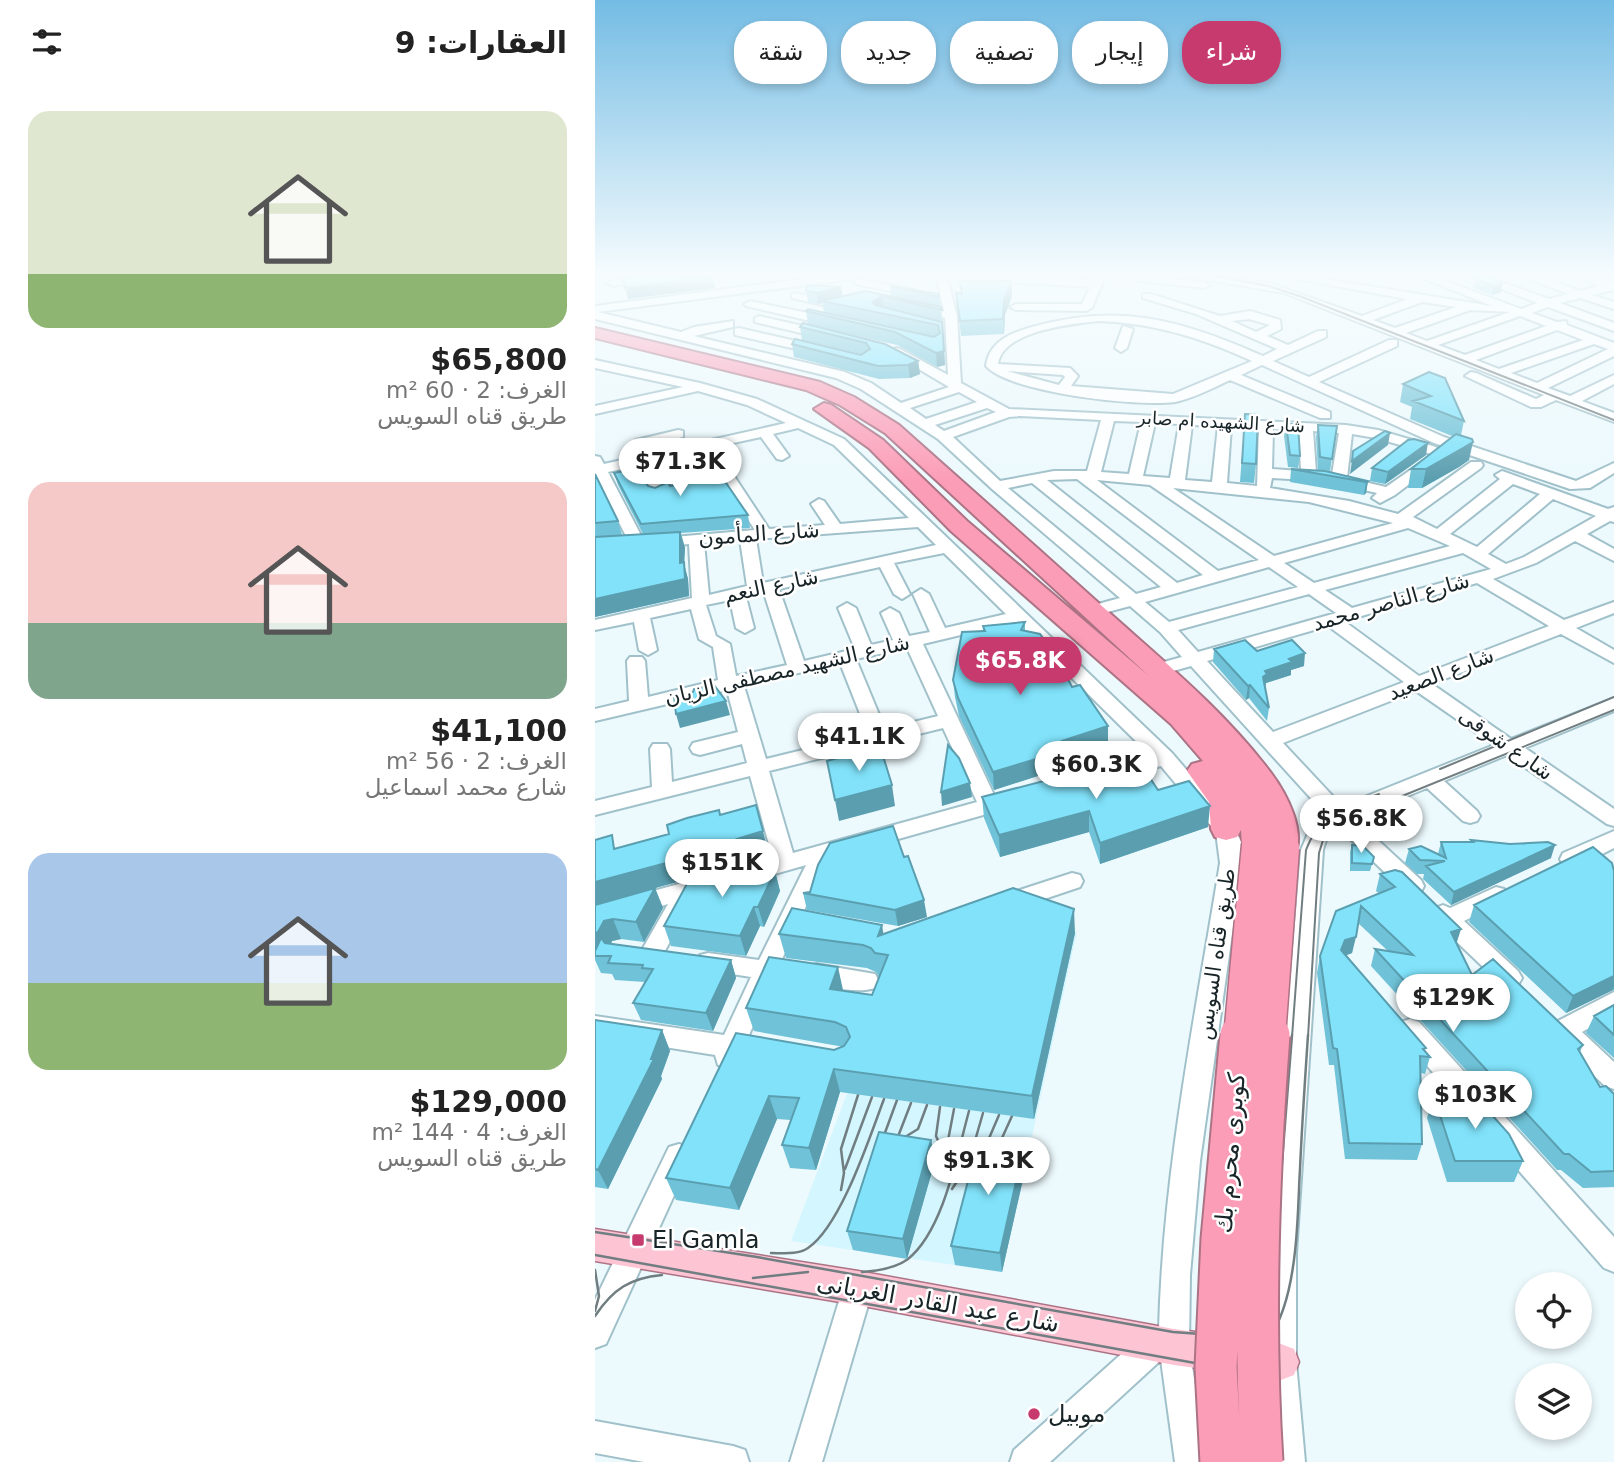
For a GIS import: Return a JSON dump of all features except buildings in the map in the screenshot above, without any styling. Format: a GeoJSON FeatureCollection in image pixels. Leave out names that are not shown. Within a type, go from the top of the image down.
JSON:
{"type":"FeatureCollection","features":[{"type":"Feature","properties":{"kind":"highway","name":"طريق قناه السويس"},"geometry":{"type":"LineString","coordinates":[[642,344],[813,386],[855,406],[913,445],[1159,669],[1236,748],[1273,800],[1256,841]]}},
{"type":"Feature","properties":{"kind":"highway"},"geometry":{"type":"LineString","coordinates":[[595,348],[799,397],[849,424],[876,443],[959,526],[1131,677],[1155,718],[1216,787],[1256,841]]}},
{"type":"Feature","properties":{"kind":"highway","name":"كوبرى محرم بك"},"geometry":{"type":"LineString","coordinates":[[1221,1462],[1216,1367],[1222,1239],[1256,841]]}},
{"type":"Feature","properties":{"kind":"highway","name":"كوبرى محرم بك"},"geometry":{"type":"LineString","coordinates":[[1256,841],[1254,1295],[1256,1386],[1262,1462]]}},
{"type":"Feature","properties":{"kind":"main road","name":"شارع عبد القادر الغريانى"},"geometry":{"type":"LineString","coordinates":[[595,1245],[858,1288],[1166,1345],[1281,1362]]}},
{"type":"Feature","properties":{"kind":"street"},"geometry":{"type":"LineString","coordinates":[[717,344],[846,371],[943,436],[996,486],[1166,628],[1339,816],[1525,993]]}},
{"type":"Feature","properties":{"kind":"street"},"geometry":{"type":"LineString","coordinates":[[796,344],[826,352]]}},
{"type":"Feature","properties":{"kind":"street"},"geometry":{"type":"LineString","coordinates":[[899,353],[932,344]]}},
{"type":"Feature","properties":{"kind":"street"},"geometry":{"type":"LineString","coordinates":[[952,344],[969,392]]}},
{"type":"Feature","properties":{"kind":"street"},"geometry":{"type":"LineString","coordinates":[[992,366],[995,350],[1002,344]]}},
{"type":"Feature","properties":{"kind":"street"},"geometry":{"type":"LineString","coordinates":[[1225,344],[1420,433],[1575,486],[1585,485],[1614,467]]}},
{"type":"Feature","properties":{"kind":"street"},"geometry":{"type":"LineString","coordinates":[[1276,344],[1287,349]]}},
{"type":"Feature","properties":{"kind":"street"},"geometry":{"type":"LineString","coordinates":[[992,366],[1001,375],[1013,379],[1089,393],[1173,398],[1191,393],[1298,344]]}},
{"type":"Feature","properties":{"kind":"street"},"geometry":{"type":"LineString","coordinates":[[1309,382],[1384,344]]}},
{"type":"Feature","properties":{"kind":"street"},"geometry":{"type":"LineString","coordinates":[[1407,344],[1460,365],[1499,373],[1614,418]]}},
{"type":"Feature","properties":{"kind":"street"},"geometry":{"type":"LineString","coordinates":[[1422,344],[1445,352],[1460,365]]}},
{"type":"Feature","properties":{"kind":"street"},"geometry":{"type":"LineString","coordinates":[[1445,352],[1468,344]]}},
{"type":"Feature","properties":{"kind":"street"},"geometry":{"type":"LineString","coordinates":[[1460,365],[1512,344]]}},
{"type":"Feature","properties":{"kind":"street"},"geometry":{"type":"LineString","coordinates":[[1499,373],[1582,344]]}},
{"type":"Feature","properties":{"kind":"street"},"geometry":{"type":"LineString","coordinates":[[884,348],[899,353],[1007,413]]}},
{"type":"Feature","properties":{"kind":"street"},"geometry":{"type":"LineString","coordinates":[[1537,388],[1614,349]]}},
{"type":"Feature","properties":{"kind":"street"},"geometry":{"type":"LineString","coordinates":[[595,364],[700,387],[752,402],[803,423],[839,442],[1164,758],[1256,841]]}},
{"type":"Feature","properties":{"kind":"street"},"geometry":{"type":"LineString","coordinates":[[992,366],[1066,371],[1072,376],[1062,388]]}},
{"type":"Feature","properties":{"kind":"street"},"geometry":{"type":"LineString","coordinates":[[1230,375],[1325,415]]}},
{"type":"Feature","properties":{"kind":"street"},"geometry":{"type":"LineString","coordinates":[[1471,376],[1537,404],[1556,395]]}},
{"type":"Feature","properties":{"kind":"street"},"geometry":{"type":"LineString","coordinates":[[905,412],[1013,379]]}},
{"type":"Feature","properties":{"kind":"street"},"geometry":{"type":"LineString","coordinates":[[1571,401],[1613,380]]}},
{"type":"Feature","properties":{"kind":"street"},"geometry":{"type":"LineString","coordinates":[[905,412],[969,392],[1028,382]]}},
{"type":"Feature","properties":{"kind":"street"},"geometry":{"type":"LineString","coordinates":[[595,410],[700,387]]}},
{"type":"Feature","properties":{"kind":"street"},"geometry":{"type":"LineString","coordinates":[[1593,390],[1614,397]]}},
{"type":"Feature","properties":{"kind":"street","name":"شارع الشهيده ام صابر"},"geometry":{"type":"LineString","coordinates":[[943,436],[1007,413],[1346,429],[1401,446],[1443,453],[1612,515]]}},
{"type":"Feature","properties":{"kind":"street"},"geometry":{"type":"LineString","coordinates":[[1087,475],[1109,416]]}},
{"type":"Feature","properties":{"kind":"street"},"geometry":{"type":"LineString","coordinates":[[1135,480],[1149,419]]}},
{"type":"Feature","properties":{"kind":"street"},"geometry":{"type":"LineString","coordinates":[[1177,483],[1186,421]]}},
{"type":"Feature","properties":{"kind":"street"},"geometry":{"type":"LineString","coordinates":[[637,543],[596,467],[645,460],[803,423]]}},
{"type":"Feature","properties":{"kind":"street"},"geometry":{"type":"LineString","coordinates":[[1219,487],[1225,423]]}},
{"type":"Feature","properties":{"kind":"street"},"geometry":{"type":"LineString","coordinates":[[1263,490],[1266,425]]}},
{"type":"Feature","properties":{"kind":"street"},"geometry":{"type":"LineString","coordinates":[[1305,427],[1309,475]]}},
{"type":"Feature","properties":{"kind":"street"},"geometry":{"type":"LineString","coordinates":[[1339,479],[1346,429]]}},
{"type":"Feature","properties":{"kind":"street"},"geometry":{"type":"LineString","coordinates":[[765,432],[782,456]]}},
{"type":"Feature","properties":{"kind":"street"},"geometry":{"type":"LineString","coordinates":[[659,494],[639,439],[678,434]]}},
{"type":"Feature","properties":{"kind":"street"},"geometry":{"type":"LineString","coordinates":[[706,445],[765,534]]}},
{"type":"Feature","properties":{"kind":"street"},"geometry":{"type":"LineString","coordinates":[[1364,508],[1443,453]]}},
{"type":"Feature","properties":{"kind":"street"},"geometry":{"type":"LineString","coordinates":[[1093,611],[1407,521],[1476,466]]}},
{"type":"Feature","properties":{"kind":"street"},"geometry":{"type":"LineString","coordinates":[[1265,473],[1339,479],[1360,478],[1390,492]]}},
{"type":"Feature","properties":{"kind":"street"},"geometry":{"type":"LineString","coordinates":[[996,486],[1035,478],[1087,475],[1314,497],[1407,521],[1472,550],[1504,570]]}},
{"type":"Feature","properties":{"kind":"street"},"geometry":{"type":"LineString","coordinates":[[1087,475],[1215,577]]}},
{"type":"Feature","properties":{"kind":"street"},"geometry":{"type":"LineString","coordinates":[[1035,478],[1173,588]]}},
{"type":"Feature","properties":{"kind":"street"},"geometry":{"type":"LineString","coordinates":[[1440,534],[1511,478]]}},
{"type":"Feature","properties":{"kind":"street","name":"شارع شوقى"},"geometry":{"type":"LineString","coordinates":[[1153,481],[1269,562],[1313,589],[1417,683],[1614,819]]}},
{"type":"Feature","properties":{"kind":"street"},"geometry":{"type":"LineString","coordinates":[[1166,628],[1472,550],[1551,493]]}},
{"type":"Feature","properties":{"kind":"street"},"geometry":{"type":"LineString","coordinates":[[819,504],[835,528]]}},
{"type":"Feature","properties":{"kind":"street","name":"شارع الناصر محمد"},"geometry":{"type":"LineString","coordinates":[[1159,669],[1504,570],[1530,560],[1612,515]]}},
{"type":"Feature","properties":{"kind":"street","name":"شارع المأمون"},"geometry":{"type":"LineString","coordinates":[[617,545],[923,522]]}},
{"type":"Feature","properties":{"kind":"street"},"geometry":{"type":"LineString","coordinates":[[1575,534],[1614,556]]}},
{"type":"Feature","properties":{"kind":"street"},"geometry":{"type":"LineString","coordinates":[[747,535],[763,588],[797,668]]}},
{"type":"Feature","properties":{"kind":"street"},"geometry":{"type":"LineString","coordinates":[[696,539],[699,601],[708,639],[721,644],[785,863]]}},
{"type":"Feature","properties":{"kind":"street","name":"شارع النعم"},"geometry":{"type":"LineString","coordinates":[[595,625],[947,547]]}},
{"type":"Feature","properties":{"kind":"street"},"geometry":{"type":"LineString","coordinates":[[885,561],[902,594]]}},
{"type":"Feature","properties":{"kind":"street"},"geometry":{"type":"LineString","coordinates":[[1479,577],[1614,658]]}},
{"type":"Feature","properties":{"kind":"street"},"geometry":{"type":"LineString","coordinates":[[737,593],[745,628]]}},
{"type":"Feature","properties":{"kind":"street"},"geometry":{"type":"LineString","coordinates":[[921,594],[940,635]]}},
{"type":"Feature","properties":{"kind":"street"},"geometry":{"type":"LineString","coordinates":[[847,608],[855,654],[879,738]]}},
{"type":"Feature","properties":{"kind":"street","name":"شارع الصعيد"},"geometry":{"type":"LineString","coordinates":[[1269,741],[1562,627],[1610,612]]}},
{"type":"Feature","properties":{"kind":"street"},"geometry":{"type":"LineString","coordinates":[[890,613],[949,720],[989,806]]}},
{"type":"Feature","properties":{"kind":"street"},"geometry":{"type":"LineString","coordinates":[[639,705],[641,615]]}},
{"type":"Feature","properties":{"kind":"street","name":"شارع الشهيد مصطفى الزيان"},"geometry":{"type":"LineString","coordinates":[[595,715],[1019,617]]}},
{"type":"Feature","properties":{"kind":"street"},"geometry":{"type":"LineString","coordinates":[[1289,1462],[1281,1362],[1282,1253],[1312,850],[1316,836],[1339,816],[1614,704]]}},
{"type":"Feature","properties":{"kind":"street"},"geometry":{"type":"LineString","coordinates":[[595,808],[949,720]]}},
{"type":"Feature","properties":{"kind":"street"},"geometry":{"type":"LineString","coordinates":[[700,748],[749,736]]}},
{"type":"Feature","properties":{"kind":"street"},"geometry":{"type":"LineString","coordinates":[[660,749],[662,791]]}},
{"type":"Feature","properties":{"kind":"street"},"geometry":{"type":"LineString","coordinates":[[1089,779],[1164,758]]}},
{"type":"Feature","properties":{"kind":"street"},"geometry":{"type":"LineString","coordinates":[[1428,778],[1470,816]]}},
{"type":"Feature","properties":{"kind":"street"},"geometry":{"type":"LineString","coordinates":[[595,916],[1026,796]]}},
{"type":"Feature","properties":{"kind":"street"},"geometry":{"type":"LineString","coordinates":[[1553,868],[1597,857],[1614,839]]}},
{"type":"Feature","properties":{"kind":"street","name":"طريق قناه السويس"},"geometry":{"type":"LineString","coordinates":[[1191,1462],[1166,1345],[1186,1161],[1231,863],[1230,842],[1256,841]]}},
{"type":"Feature","properties":{"kind":"street"},"geometry":{"type":"LineString","coordinates":[[714,1083],[789,918],[824,852]]}},
{"type":"Feature","properties":{"kind":"street"},"geometry":{"type":"LineString","coordinates":[[983,910],[1072,881]]}},
{"type":"Feature","properties":{"kind":"street"},"geometry":{"type":"LineString","coordinates":[[1447,919],[1518,885]]}},
{"type":"Feature","properties":{"kind":"street"},"geometry":{"type":"LineString","coordinates":[[687,890],[641,953],[867,981]]}},
{"type":"Feature","properties":{"kind":"street"},"geometry":{"type":"LineString","coordinates":[[789,918],[816,924]]}},
{"type":"Feature","properties":{"kind":"street"},"geometry":{"type":"LineString","coordinates":[[1614,1002],[1558,1025],[1614,1078]]}},
{"type":"Feature","properties":{"kind":"street"},"geometry":{"type":"LineString","coordinates":[[1398,1016],[1614,1258]]}},
{"type":"Feature","properties":{"kind":"street"},"geometry":{"type":"LineString","coordinates":[[595,1026],[761,1046]]}},
{"type":"Feature","properties":{"kind":"street"},"geometry":{"type":"LineString","coordinates":[[595,1333],[691,1131]]}},
{"type":"Feature","properties":{"kind":"street"},"geometry":{"type":"LineString","coordinates":[[806,1462],[858,1288]]}},
{"type":"Feature","properties":{"kind":"street"},"geometry":{"type":"LineString","coordinates":[[1026,1462],[1166,1345]]}},
{"type":"Feature","properties":{"kind":"street"},"geometry":{"type":"LineString","coordinates":[[595,1437],[733,1462]]}},
{"type":"Feature","properties":{"kind":"shaded area"},"geometry":{"type":"Polygon","coordinates":[[[1010,907],[1077,932],[1002,1272],[791,1241],[902,949],[1010,907]]]}},
{"type":"Feature","properties":{"kind":"tram line"},"geometry":{"type":"LineString","coordinates":[[1422,344],[1614,420]]}},
{"type":"Feature","properties":{"kind":"tram line"},"geometry":{"type":"LineString","coordinates":[[1440,769],[1614,697]]}},
{"type":"Feature","properties":{"kind":"tram line"},"geometry":{"type":"LineString","coordinates":[[1308,1037],[1319,853],[1324,837],[1343,820],[1614,710]]}},
{"type":"Feature","properties":{"kind":"tram line"},"geometry":{"type":"LineString","coordinates":[[1292,1037],[1306,850],[1318,828],[1335,813],[1379,794]]}},
{"type":"Feature","properties":{"kind":"tram line"},"geometry":{"type":"LineString","coordinates":[[595,1232],[757,1257],[1173,1332],[1229,1336],[1258,1315],[1272,1289],[1292,1035]]}},
{"type":"Feature","properties":{"kind":"tram line"},"geometry":{"type":"LineString","coordinates":[[595,1255],[1206,1365],[1237,1363],[1261,1348],[1277,1325],[1287,1295],[1297,1227],[1308,1035]]}},
{"type":"Feature","properties":{"kind":"tram line"},"geometry":{"type":"LineString","coordinates":[[841,1190],[844,1173],[841,1149],[858,1095]]}},
{"type":"Feature","properties":{"kind":"tram line"},"geometry":{"type":"LineString","coordinates":[[845,1169],[872,1097]]}},
{"type":"Feature","properties":{"kind":"tram line"},"geometry":{"type":"LineString","coordinates":[[771,1253],[800,1252],[808,1248],[832,1221],[863,1157],[884,1099]]}},
{"type":"Feature","properties":{"kind":"tram line"},"geometry":{"type":"LineString","coordinates":[[879,1149],[897,1100]]}},
{"type":"Feature","properties":{"kind":"tram line"},"geometry":{"type":"LineString","coordinates":[[891,1144],[899,1134],[911,1103]]}},
{"type":"Feature","properties":{"kind":"tram line"},"geometry":{"type":"LineString","coordinates":[[892,1145],[918,1129],[927,1105]]}},
{"type":"Feature","properties":{"kind":"tram line"},"geometry":{"type":"LineString","coordinates":[[940,1107],[936,1136],[947,1161]]}},
{"type":"Feature","properties":{"kind":"tram line"},"geometry":{"type":"LineString","coordinates":[[951,1174],[946,1151],[954,1109]]}},
{"type":"Feature","properties":{"kind":"tram line"},"geometry":{"type":"LineString","coordinates":[[862,1272],[898,1265],[908,1259],[931,1230],[954,1169],[969,1111]]}},
{"type":"Feature","properties":{"kind":"tram line"},"geometry":{"type":"LineString","coordinates":[[952,1189],[968,1165],[983,1113]]}},
{"type":"Feature","properties":{"kind":"tram line"},"geometry":{"type":"LineString","coordinates":[[977,1154],[987,1143],[999,1115]]}},
{"type":"Feature","properties":{"kind":"tram line"},"geometry":{"type":"LineString","coordinates":[[984,1154],[1002,1138],[1012,1116]]}},
{"type":"Feature","properties":{"kind":"tram line"},"geometry":{"type":"LineString","coordinates":[[595,1270],[599,1296],[595,1311]]}},
{"type":"Feature","properties":{"kind":"tram line"},"geometry":{"type":"LineString","coordinates":[[753,1278],[808,1272]]}},
{"type":"Feature","properties":{"kind":"tram line"},"geometry":{"type":"LineString","coordinates":[[595,1316],[616,1292],[631,1282],[662,1275]]}},
{"type":"Feature","properties":{"kind":"place","name":"El Gamla"},"geometry":{"type":"Point","coordinates":[638,1240]}},
{"type":"Feature","properties":{"kind":"place","name":"موبيل"},"geometry":{"type":"Point","coordinates":[1034,1414]}}]}
